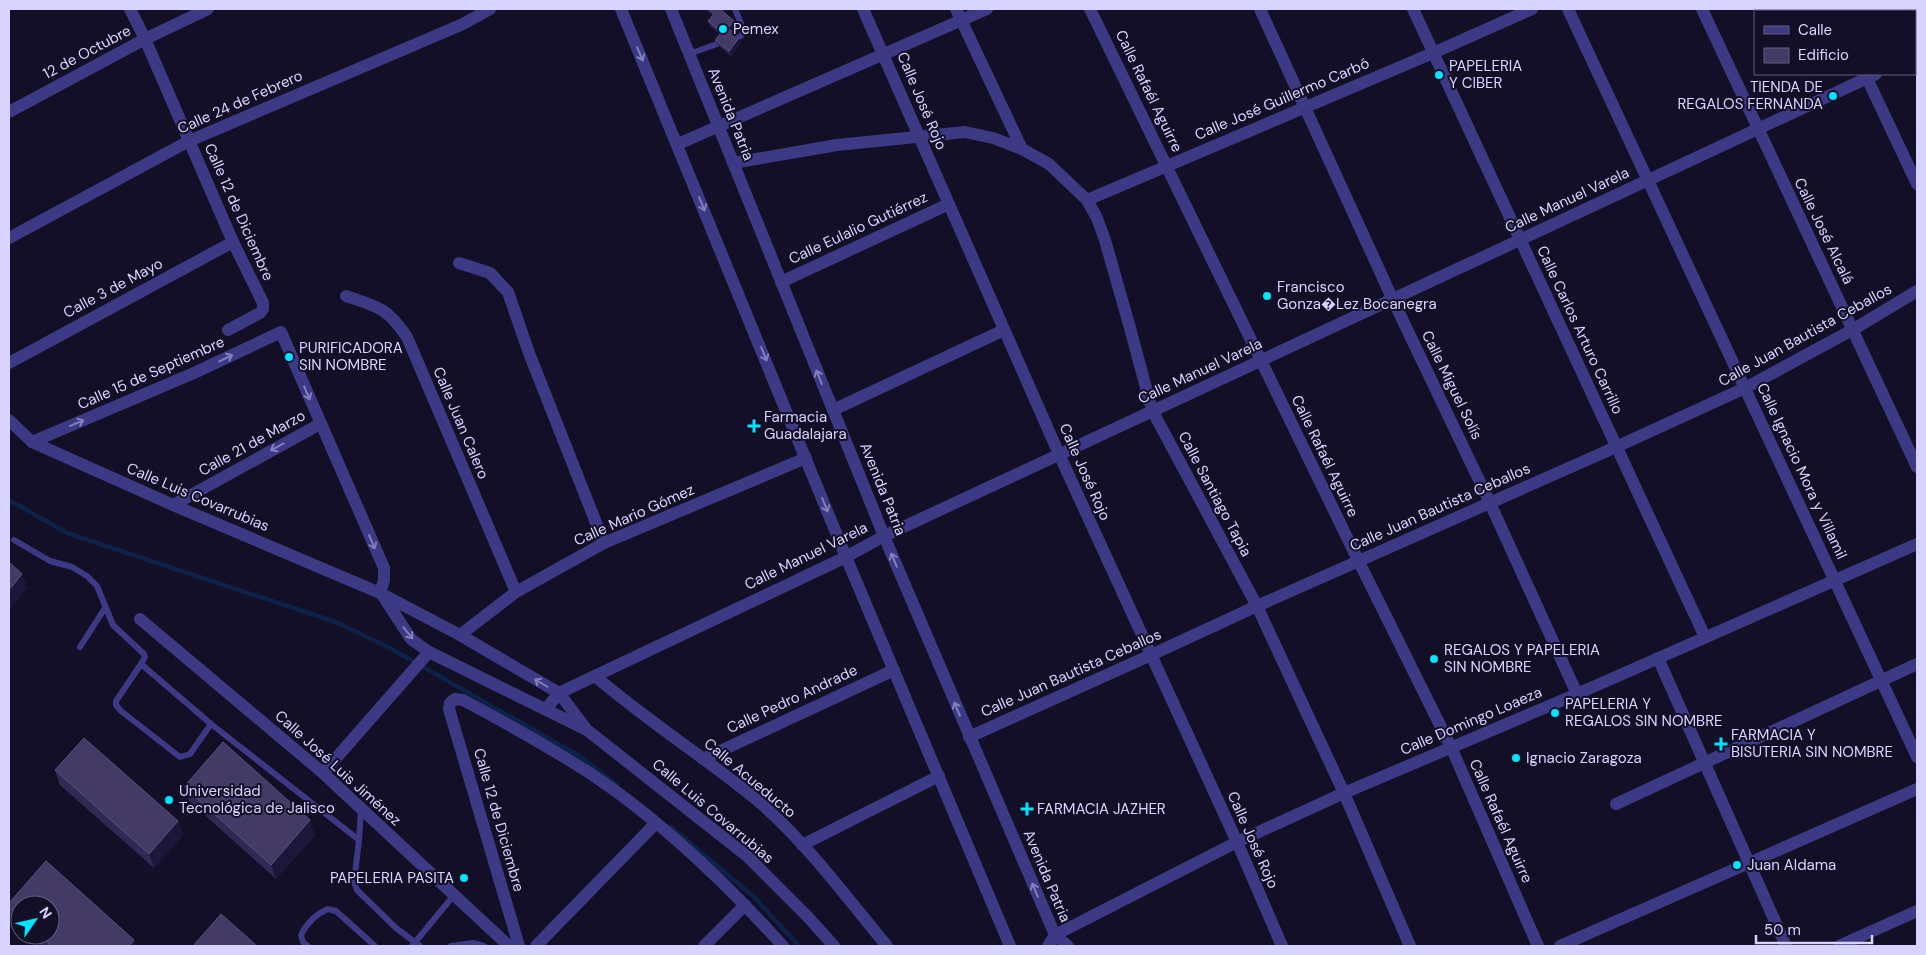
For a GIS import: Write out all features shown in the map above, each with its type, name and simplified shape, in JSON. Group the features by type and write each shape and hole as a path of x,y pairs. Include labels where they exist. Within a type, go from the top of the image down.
{"street":[{"name":"Calle 12 de Diciembre","path":"130,9 145,39 232,242 263,304 263,309 260,313 228,330"},
{"name":"12 de Octubre","path":"9,112 145,39 208,9"},
{"path":"463,24 466,9"},
{"name":"Calle 24 de Febrero","path":"9,238 189,141 463,24 490,9"},
{"path":"621,9 846,557 1010,946"},
{"name":"Avenida Patria","path":"671,9 884,536 1052,941 1068,946"},
{"name":"Calle José Rojo","path":"863,9 1059,454 1237,842 1282,946"},
{"path":"678,144 884,54 958,14 987,9"},
{"name":"Calle Rafaél Aguirre","path":"1090,9 1451,747 1538,946"},
{"name":"Calle Miguel Solís","path":"1260,9 1393,300 1490,503 1576,694"},
{"name":"Calle Carlos Arturo Carrillo","path":"1414,9 1705,637"},
{"name":"Calle José Guillermo Carbó","path":"1088,200 1434,53 1532,9"},
{"name":"Calle Ignacio Mora y Villamil","path":"1568,9 1917,757"},
{"name":"Calle José Alcalá","path":"1702,9 1854,329 1917,467"},
{"path":"958,14 1022,148"},
{"path":"1869,75 1917,184"},
{"name":"Calle Manuel Varela","path":"546,709 559,693 846,557 884,536 1152,410 1393,300 1869,75"},
{"path":"733,163 837,145 964,132 993,138 1022,148 1049,164 1088,200"},
{"name":"Calle Santiago Tapia","path":"1088,200 1105,240 1152,410 1257,606 1344,793 1410,946"},
{"name":"Calle Eulalio Gutiérrez","path":"781,282 949,204"},
{"name":"Calle 3 de Mayo","path":"9,363 232,242"},
{"path":"459,263 490,273 508,292 529,352 604,543"},
{"name":"Calle Juan Bautista Ceballos","path":"969,737 1745,388 1854,329 1917,291"},
{"name":"Calle Juan Calero","path":"346,296 380,307 396,320 407,337 516,592"},
{"path":"833,410 1004,330"},
{"name":"Calle 15 de Septiembre","path":"32,442 194,373 281,332 320,424"},
{"name":"Calle Luis Covarrubias","path":"9,420 32,442 173,505 380,593 460,635 559,693 587,730"},
{"path":"320,424 384,568 384,580 380,593"},
{"name":"Calle 21 de Marzo","path":"173,505 320,424"},
{"name":"Calle Mario Gómez","path":"460,635 516,592 604,543 806,458"},
{"name":"Calle Domingo Loaeza","path":"1052,941 1237,842 1344,793 1576,694 1917,544"},
{"name":"Calle Luis Covarrubias","path":"380,593 411,639 426,656 546,709 587,730 747,856 834,946"},
{"name":"Calle José Luis Jiménez","path":"140,619 324,773 509,946"},
{"path":"324,773 426,656"},
{"path":"1658,658 1786,946"},
{"path":"1616,804 1882,682 1917,664"},
{"name":"Calle Pedro Andrade","path":"703,758 894,670"},
{"name":"Calle Acueducto","path":"595,676 629,705 703,758 758,802 802,845 887,946"},
{"name":"Calle 12 de Diciembre","path":"519,946 449,709 450,703 455,699 463,700 508,724 591,774 656,823"},
{"path":"802,845 939,776"},
{"path":"1560,946 1917,789"},
{"path":"536,946 656,823 746,905 783,946"},
{"path":"704,946 746,905"},
{"path":"1839,946 1917,911"}],"lane":[{"path":"735,9 744,30 741,36 735,38"},
{"path":"689,54 717,44"},
{"path":"14,540 50,561 72,567 87,576 97,586 104,608 113,625 144,654 145,657 141,664 117,698 116,705 121,711 180,757 190,754 211,724"},
{"path":"80,647 104,608"},
{"path":"141,664 211,724 360,840"},
{"path":"361,808 360,840 354,882 357,890 396,928 415,945 454,895"},
{"path":"308,946 303,942 301,935 305,926 319,913 328,909 336,911 375,946"},
{"path":"451,946 473,943 484,946"}],"building":[{"name":"Pemex","path":"709,9 722,9 734,21 728,28 739,38 729,51 715,40 722,32 708,21 714,14"},
{"path":"9,562 22,574 9,590"},
{"path":"84,738 178,821 149,854 55,770"},
{"path":"223,742 310,820 271,865 184,787"},
{"path":"46,861 134,940 129,946 52,946 51,945 60,945 60,895 16,895"},
{"path":"221,914 257,946 193,946"}],"waterway":[{"path":"9,500 67,533 336,622 388,647 581,757 617,785"},
{"path":"671,827 754,897 799,946"}],"place":[{"name":"Pemex","path":"723,29"},
{"name":"PAPELERIA Y CIBER","path":"1439,75"},
{"name":"TIENDA DE REGALOS FERNANDA","path":"1833,96"},
{"name":"Francisco Gonza�Lez Bocanegra","path":"1267,296"},
{"name":"PURIFICADORA SIN NOMBRE","path":"289,357"},
{"name":"Farmacia Guadalajara","path":"754,426"},
{"name":"REGALOS Y PAPELERIA SIN NOMBRE","path":"1434,659"},
{"name":"PAPELERIA Y REGALOS SIN NOMBRE","path":"1555,713"},
{"name":"FARMACIA Y BISUTERIA SIN NOMBRE","path":"1721,744"},
{"name":"Ignacio Zaragoza","path":"1516,758"},
{"name":"Universidad Tecnológica de Jalisco","path":"169,800"},
{"name":"FARMACIA JAZHER","path":"1027,809"},
{"name":"Juan Aldama","path":"1737,865"},
{"name":"PAPELERIA PASITA","path":"464,878"}]}
